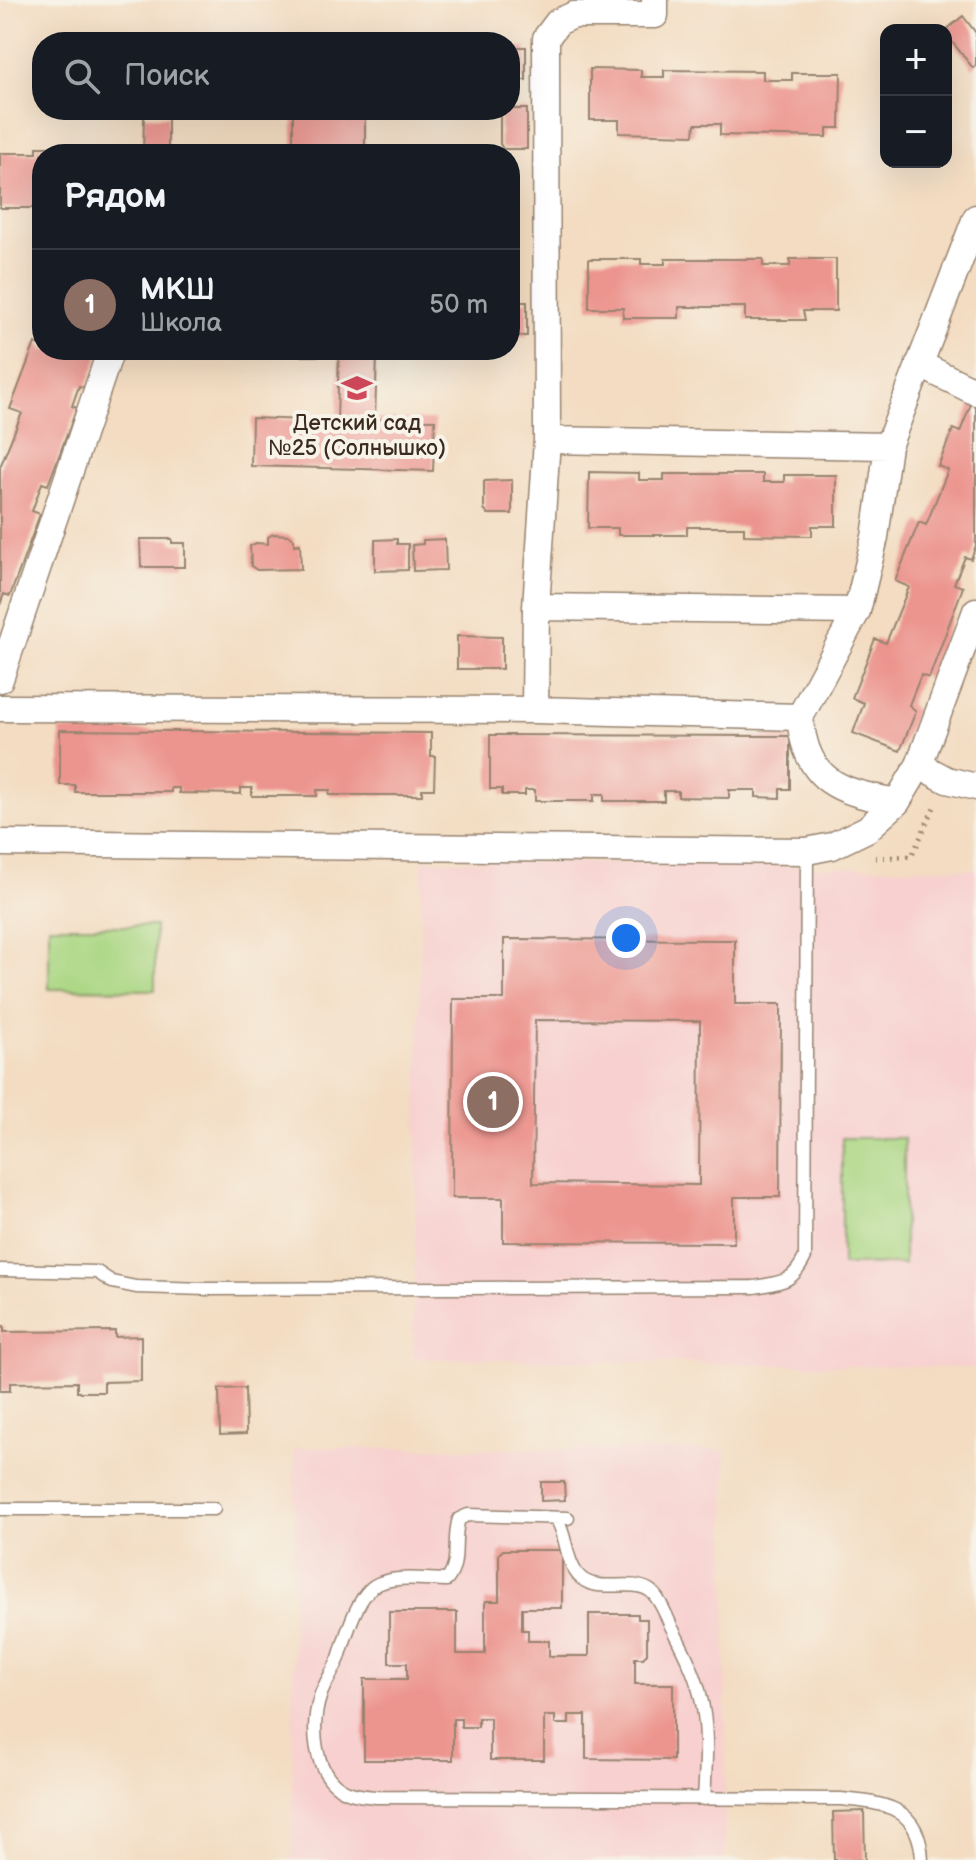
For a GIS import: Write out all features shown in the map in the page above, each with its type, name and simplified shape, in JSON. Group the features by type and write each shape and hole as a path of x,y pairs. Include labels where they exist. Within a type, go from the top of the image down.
{"street":[{"path":"535,710 536,607 547,440 546,38 558,22 574,15 655,15 655,0"},
{"path":"897,802 854,794 826,781 810,758 800,717 857,611 875,537 888,446 976,218"},
{"path":"0,679 107,360"},
{"path":"919,364 976,392"},
{"path":"547,440 888,446"},
{"path":"536,607 857,611"},
{"path":"0,843 807,851 832,846 867,829 897,802 919,765 976,611"},
{"path":"0,708 535,710 800,717"},
{"path":"919,765 947,780 976,787"}],"lane":[{"path":"0,1270 97,1272 112,1282 136,1287 207,1289 754,1287 788,1280 799,1270 805,1257 807,851"},
{"path":"0,1509 214,1509"},
{"path":"704,1799 707,1748 701,1696 690,1664 663,1609 651,1591 638,1586 593,1583 580,1577 571,1560 562,1518 468,1515 459,1519 452,1575 447,1580 390,1580 375,1585 366,1593 335,1668 320,1695 316,1719 316,1745 320,1760 329,1778 357,1795 704,1799 840,1799 878,1802 905,1814 919,1836 922,1860"}],"shaded area":[{"path":"422,860 976,869 976,1368 413,1358"},
{"path":"294,1448 726,1450 725,1860 292,1860"}],"green space":[{"path":"49,926 155,926 155,990 49,989"},
{"path":"842,1138 904,1138 904,1264 842,1265"}],"building":[{"path":"963,16 976,33 976,65 973,68 952,42 952,25"},
{"path":"520,47 526,47 526,80 520,80"},
{"path":"590,69 641,70 641,77 664,77 664,70 763,71 763,80 792,80 792,73 841,73 840,128 827,128 827,137 720,135 720,124 695,124 694,135 619,133 619,120 590,120"},
{"path":"520,109 527,109 527,149 520,149 520,144 500,144 500,120 520,120"},
{"path":"144,120 168,120 168,144 143,144"},
{"path":"293,120 365,120 365,144 293,144"},
{"path":"0,153 32,153 32,208 0,208"},
{"path":"589,259 641,259 641,264 665,264 665,259 763,259 763,266 790,266 790,259 836,259 836,311 803,311 805,320 745,320 745,307 679,307 679,318 623,318 623,308 589,308"},
{"path":"520,302 527,302 527,336 520,336"},
{"path":"32,351 32,360 97,360 86,388 79,386 72,406 77,408 48,485 42,483 32,511 40,514 10,596 4,594 0,605 0,467 22,413 10,409"},
{"name":"Детский сад №25 (Солнышко)","path":"339,360 377,360 375,419 435,420 433,471 251,466 252,418 337,421"},
{"path":"971,404 976,406 976,545 971,559 965,557 954,584 963,587 929,678 921,675 909,705 916,711 900,751 853,733 864,703 852,698 875,639 886,643 909,587 895,581 919,522 926,525 948,470 938,466 953,429 960,432"},
{"path":"589,472 639,473 639,480 664,480 664,474 763,474 763,482 784,482 784,475 836,475 836,526 812,526 812,536 744,535 744,527 687,527 687,535 618,535 618,528 588,528"},
{"path":"512,480 512,514 488,514 484,510 484,481"},
{"path":"273,534 288,535 294,539 294,545 300,544 301,569 257,570 251,566 250,546 268,544 268,537"},
{"path":"140,539 172,539 172,543 185,543 185,567 141,567"},
{"path":"397,539 397,544 408,544 408,570 375,571 375,540"},
{"path":"445,539 446,570 413,571 412,545 423,544 423,540"},
{"path":"457,636 502,637 502,669 457,669"},
{"path":"60,730 431,733 431,756 435,756 434,789 422,789 422,795 329,795 330,790 317,790 317,796 252,796 252,788 241,788 241,794 179,793 179,788 171,788 171,792 75,792 75,785 60,785"},
{"path":"490,735 790,736 790,789 780,789 780,798 756,797 756,790 729,790 729,798 678,797 678,791 664,791 664,801 604,801 604,794 594,794 594,801 535,801 535,790 525,790 525,795 502,795 502,789 490,789"},
{"path":"504,939 735,940 735,1004 781,1004 780,1197 734,1197 734,1243 503,1242 503,1198 452,1198 453,999 504,999","holes":["535,1020 700,1021 699,1185 533,1183"]},
{"path":"0,1326 4,1326 4,1332 115,1331 115,1337 141,1336 141,1381 104,1382 104,1392 77,1392 77,1382 10,1383 10,1391 0,1391"},
{"path":"245,1388 246,1434 220,1435 219,1389"},
{"path":"541,1482 564,1482 565,1500 541,1501"},
{"path":"503,1550 562,1550 562,1608 522,1608 522,1630 528,1630 528,1641 549,1641 549,1656 589,1656 589,1614 638,1614 638,1619 647,1619 647,1654 643,1658 635,1658 635,1684 673,1684 673,1760 586,1759 586,1715 569,1715 569,1724 555,1724 555,1716 544,1716 544,1760 490,1760 490,1718 478,1718 478,1727 461,1727 461,1719 453,1719 453,1760 364,1760 364,1679 407,1679 407,1663 389,1663 389,1612 457,1612 457,1654 485,1654 485,1604 486,1601 499,1601 499,1554"},
{"path":"864,1811 865,1860 834,1860 833,1812"}],"place":[{"name":"Детский сад №25 (Солнышко)","path":"357,388"},
{"name":"МКШ","path":"493,1102"}]}
